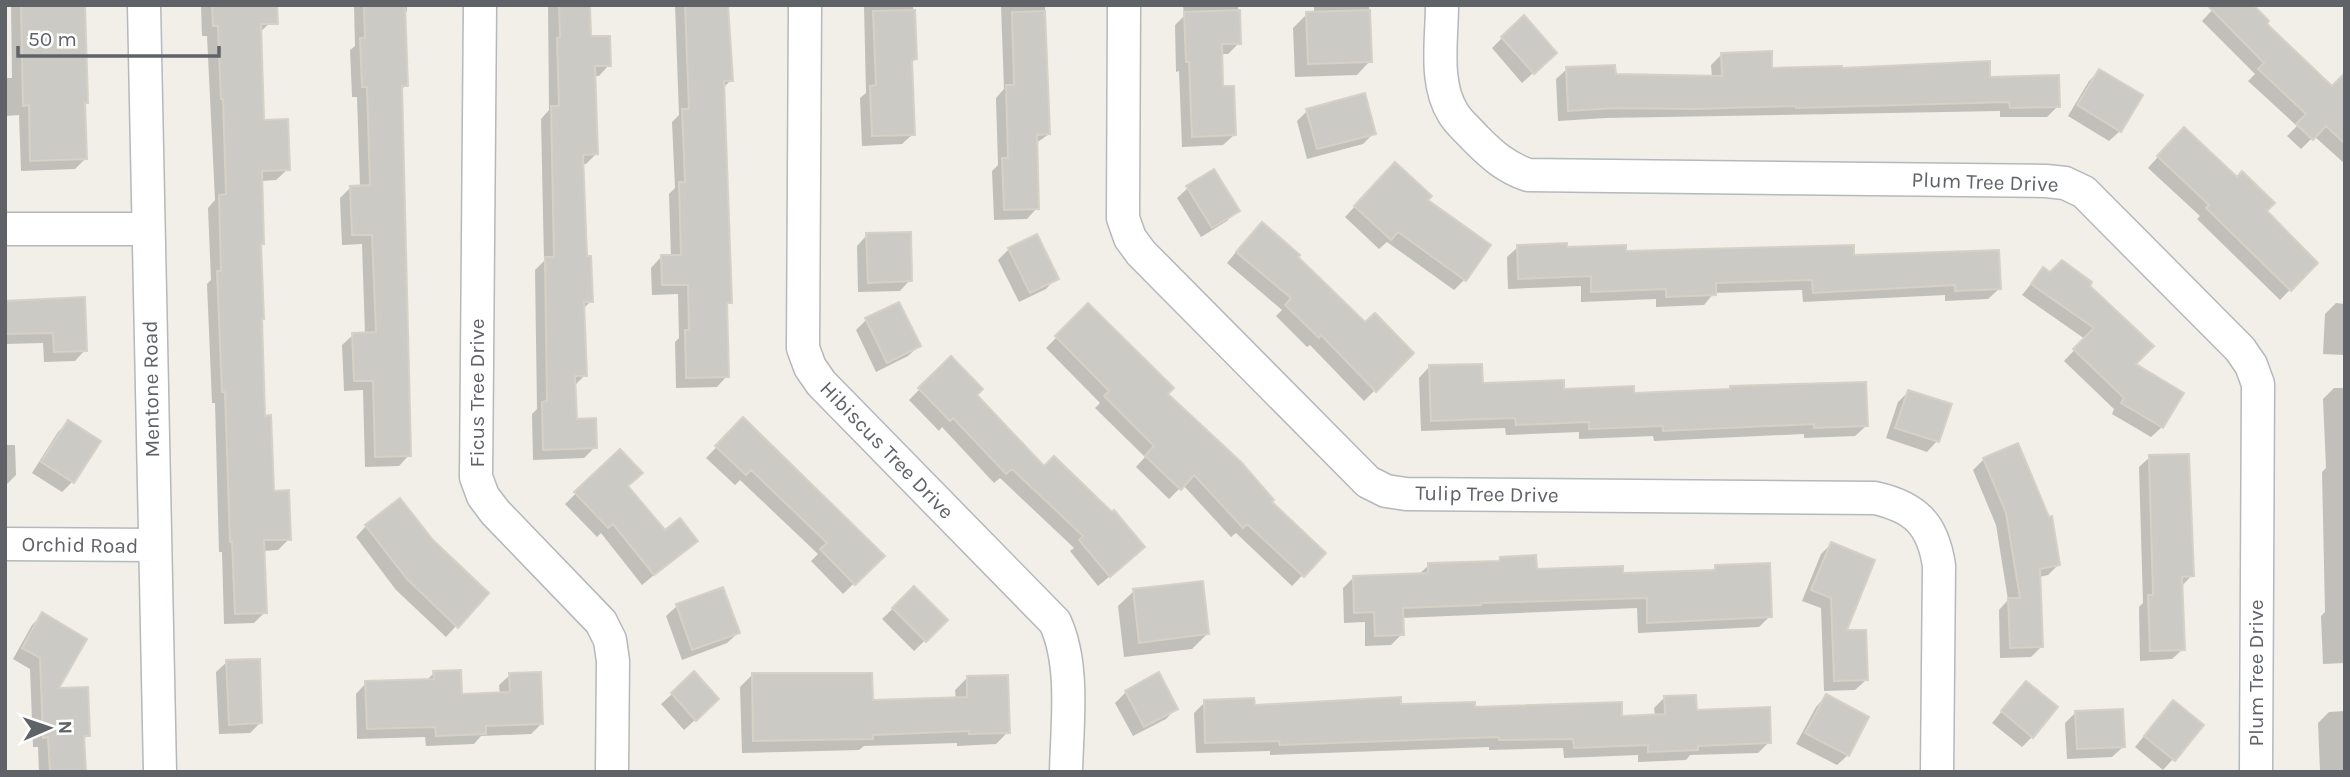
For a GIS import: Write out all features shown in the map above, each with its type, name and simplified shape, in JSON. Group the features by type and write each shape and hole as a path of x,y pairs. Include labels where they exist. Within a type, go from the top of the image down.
{"street":[{"name":"Mentone Road","path":"145,5 160,772"},
{"name":"Ficus Tree Drive","path":"480,5 477,477 483,496 495,512 601,622 610,640 613,661 612,772"},
{"name":"Hibiscus Tree Drive","path":"805,5 803,348 810,367 821,383 1055,622 1064,641 1067,661 1066,772"},
{"name":"Tulip Tree Drive","path":"1124,5 1123,218 1130,238 1141,253 1368,482 1386,491 1406,494 1875,498 1895,502 1913,512 1927,527 1938,556 1937,772"},
{"name":"Plum Tree Drive","path":"1442,5 1442,76 1445,96 1453,115 1493,156 1509,168 1528,175 2046,181 2065,183 2084,192 2240,349 2251,365 2258,384 2256,772"},
{"path":"5,229 148,229"},
{"name":"Orchid Road","path":"5,544 155,545"}],"building":[{"path":"21,5 85,5 87,159 30,161 29,105 23,106"},
{"path":"212,5 277,5 278,24 261,24 264,120 288,119 290,170 262,171 265,416 271,415 274,491 289,490 291,540 264,540 267,613 235,614 217,271 221,271 219,195 226,194 223,99 218,26 213,26"},
{"path":"364,5 405,5 408,86 402,86 411,456 375,457 373,381 354,381 352,333 376,332 372,235 352,235 350,186 370,185 367,87 362,87 360,38 365,38"},
{"path":"559,5 590,5 591,36 610,36 611,66 595,66 598,154 583,155 587,256 591,256 593,302 584,302 587,376 575,376 577,419 596,418 597,448 543,450 542,402 547,401 545,257 554,257 551,106 559,106"},
{"path":"685,5 728,5 733,81 724,81 732,303 727,303 729,377 686,378 688,285 662,285 661,255 681,255 679,182 685,182 682,109 689,109"},
{"path":"2207,5 2253,5 2269,21 2267,24 2332,86 2345,73 2345,144 2326,126 2313,140 2296,124 2306,114 2258,69 2264,63"},
{"path":"915,10 917,59 912,60 915,135 872,136 870,86 876,85 873,11"},
{"path":"1240,10 1241,44 1222,44 1223,86 1234,86 1236,135 1192,137 1184,12"},
{"path":"1370,10 1372,62 1308,64 1306,12"},
{"path":"1045,11 1050,134 1037,135 1039,209 1004,210 1002,158 1008,158 1006,85 1014,85 1012,12"},
{"path":"1524,15 1557,53 1534,74 1501,37"},
{"path":"1772,51 1772,68 1842,68 1990,61 1990,77 2059,75 2060,107 2010,108 2009,102 1568,111 1566,67 1615,65 1616,74 1722,76 1721,53"},
{"path":"2099,69 2143,95 2121,132 2077,105"},
{"path":"1365,93 1376,134 1317,149 1306,109"},
{"path":"2184,127 2237,177 2242,171 2275,203 2267,211 2318,263 2291,291 2206,208 2209,205 2157,156"},
{"path":"1395,162 1432,196 1428,200 1491,245 1466,281 1398,232 1391,240 1354,206"},
{"path":"1214,169 1240,211 1212,228 1186,186"},
{"path":"1262,222 1300,255 1298,257 1365,322 1375,313 1414,353 1376,392 1321,335 1319,338 1285,305 1291,298 1236,252"},
{"path":"911,232 912,281 868,283 866,233"},
{"path":"1037,234 1059,279 1030,293 1008,248"},
{"path":"1567,243 1567,247 1626,245 1626,251 1854,245 1854,255 1999,250 2001,289 1955,291 1955,285 1813,293 1812,280 1716,283 1716,295 1666,297 1666,289 1591,292 1591,276 1518,279 1517,245"},
{"path":"2062,260 2092,282 2090,286 2154,346 2136,364 2184,393 2163,428 2121,403 2124,398 2073,349 2094,328 2031,284 2043,267 2050,272"},
{"path":"85,297 87,351 54,352 53,333 5,334 5,301"},
{"path":"899,302 921,346 887,363 865,318"},
{"path":"1088,303 1174,388 1168,394 1241,462 1274,500 1272,502 1326,553 1304,577 1247,524 1243,528 1194,475 1181,490 1145,456 1154,446 1104,396 1109,391 1055,336"},
{"path":"951,356 983,389 977,395 1044,466 1054,456 1112,512 1114,510 1145,547 1110,577 1079,540 1083,536 1012,469 1006,474 953,418 950,421 918,388"},
{"path":"1482,364 1483,383 1564,380 1564,389 1634,386 1634,393 1730,389 1730,386 1866,382 1868,426 1814,428 1814,424 1663,431 1663,426 1589,429 1589,422 1516,425 1515,418 1431,421 1429,365"},
{"path":"1908,390 1952,404 1939,442 1895,428"},
{"path":"743,417 885,556 855,585 820,549 827,543 751,470 746,475 715,446"},
{"path":"68,420 101,441 74,483 41,462"},
{"path":"2018,443 2049,517 2052,516 2060,565 2040,569 2043,647 2010,648 2008,598 2020,598 2006,513 1983,458"},
{"path":"620,449 643,473 628,486 665,530 680,518 698,541 654,575 613,524 608,528 574,492"},
{"path":"2189,454 2194,576 2182,577 2185,650 2150,651 2148,595 2153,595 2149,455"},
{"path":"400,498 433,540 489,593 458,628 407,579 365,525"},
{"path":"1831,542 1875,560 1847,630 1866,630 1868,680 1834,681 1831,598 1811,590"},
{"path":"1536,555 1537,569 1623,566 1623,573 1715,570 1715,565 1770,563 1772,617 1647,623 1647,598 1481,603 1403,608 1404,635 1375,636 1374,612 1354,613 1353,576 1428,573 1428,563 1500,561 1500,557"},
{"path":"1203,581 1209,634 1139,643 1133,589"},
{"path":"914,586 948,620 926,642 892,608"},
{"path":"723,587 740,633 692,650 676,604"},
{"path":"42,612 87,639 59,688 88,687 90,736 84,736 86,772 50,772 48,737 43,738 40,658 22,648"},
{"path":"260,659 262,723 229,725 226,660"},
{"path":"461,670 462,694 510,692 509,673 541,672 543,724 486,726 486,734 436,736 435,727 367,729 365,681 434,679 433,671"},
{"path":"694,671 719,699 696,721 671,693"},
{"path":"1159,672 1178,709 1144,727 1125,691"},
{"path":"752,673 872,673 873,700 967,697 967,676 1008,675 1010,733 969,734 969,731 873,735 873,739 753,741"},
{"path":"2026,681 2058,707 2033,738 2001,711"},
{"path":"1826,694 1869,717 1849,756 1805,733"},
{"path":"1696,695 1697,710 1770,707 1771,743 1698,746 1698,750 1648,752 1648,745 1574,748 1573,739 1499,740 1499,737 1280,745 1279,741 1205,743 1204,700 1254,698 1255,705 1401,697 1401,704 1475,702 1475,707 1622,702 1622,716 1665,714 1664,696"},
{"path":"2173,700 2204,725 2175,761 2144,736"},
{"path":"2123,709 2125,747 2077,749 2075,711"}]}
